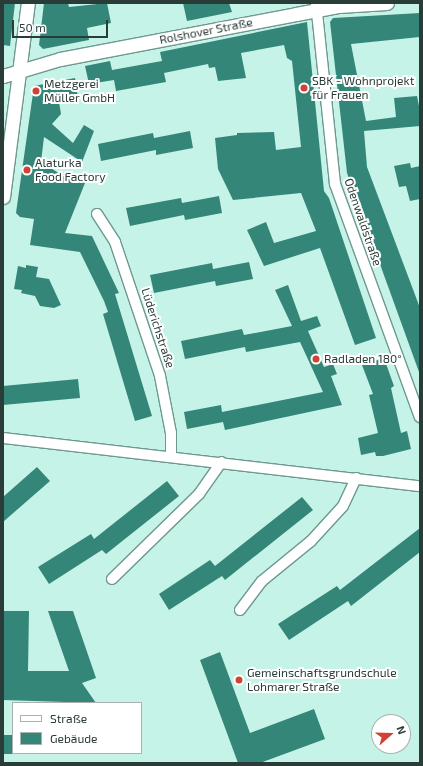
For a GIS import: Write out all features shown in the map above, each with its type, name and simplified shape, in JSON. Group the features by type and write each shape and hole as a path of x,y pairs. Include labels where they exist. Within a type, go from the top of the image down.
{"street":[{"path":"3,197 21,70 28,3"},
{"name":"Rolshover Straße","path":"3,76 60,59 316,6 387,3"},
{"name":"Odenwaldstraße","path":"316,6 335,184 420,417"},
{"path":"3,129 10,149"},
{"name":"Lüderichstraße","path":"96,214 115,242 160,376 171,433 171,457"},
{"path":"3,438 420,486"},
{"path":"112,579 199,494 221,462"},
{"path":"240,610 262,581 311,541 343,506 356,478"}],"building":[{"path":"3,3 15,3 10,46 3,45"},
{"path":"44,3 68,3 69,7 107,3 111,23 87,28 89,40 43,49 39,45"},
{"path":"183,3 229,3 232,12 187,21"},
{"path":"420,13 420,37 351,44 366,121 396,117 394,98 417,96 420,111 420,126 364,131 367,167 420,308 419,372 347,173 330,22 333,18"},
{"path":"307,22 324,191 329,198 376,338 355,345 320,248 264,266 247,230 266,222 274,243 316,231 301,193 233,200 218,169 215,138 237,135 237,133 274,132 276,150 301,147 292,61 287,58 284,45 241,53 246,78 218,81 215,67 209,68 208,64 164,73 166,82 116,91 114,80 89,84 85,66 110,61 112,70 162,61 160,52"},
{"path":"75,78 78,98 59,102 61,114 52,124 73,143 84,125 94,131 82,162 44,137 41,162 65,177 66,175 85,183 65,233 92,236 119,293 115,294 152,416 135,421 103,314 108,312 80,252 30,245 34,219 20,217 16,213 34,86"},
{"path":"190,131 193,148 156,155 156,150 101,161 98,144 153,133 154,138"},
{"path":"410,163 411,168 420,166 420,199 410,201 406,186 399,187 394,166"},
{"path":"219,196 222,213 185,220 184,215 130,226 126,208 181,198 182,203"},
{"path":"249,262 253,279 216,286 215,281 154,293 150,275 212,263 213,269"},
{"path":"26,265 38,267 36,277 49,279 61,305 54,308 40,306 35,296 21,293 22,290 14,289 18,266 26,268"},
{"path":"288,285 301,321 317,316 321,326 308,331 324,367 333,364 337,374 331,376 342,405 225,430 223,422 187,429 184,412 221,405 222,412 323,392 300,342 246,352 245,347 185,359 181,341 242,329 244,335 292,326 275,290"},
{"path":"384,358 394,386 391,388 401,433 407,431 411,449 383,456 376,456 375,452 361,455 358,438 378,433 369,395 373,394 362,365"},
{"path":"78,379 80,398 3,405 3,386"},
{"path":"37,467 50,481 3,522 3,497"},
{"path":"167,481 179,496 106,554 102,550 49,584 38,567 91,534 94,539"},
{"path":"302,497 313,510 225,580 222,576 169,610 159,594 210,560 215,566"},
{"path":"420,528 420,552 351,606 348,601 289,640 278,624 337,586 340,590"},
{"path":"3,611 29,611 28,671 69,671 48,611 73,611 96,678 82,683 95,702 3,700"},
{"path":"220,652 250,733 314,709 325,739 260,763 238,763 200,660"},
{"path":"3,735 12,735 12,754 3,754"}],"place":[{"name":"SBK - Wohnprojekt für Frauen","path":"304,88"},
{"name":"Metzgerei Müller GmbH","path":"36,91"},
{"name":"Alaturka Food Factory","path":"27,170"},
{"name":"Radladen 180°","path":"316,359"},
{"name":"Gemeinschaftsgrundschule Lohmarer Straße","path":"239,680"}]}
